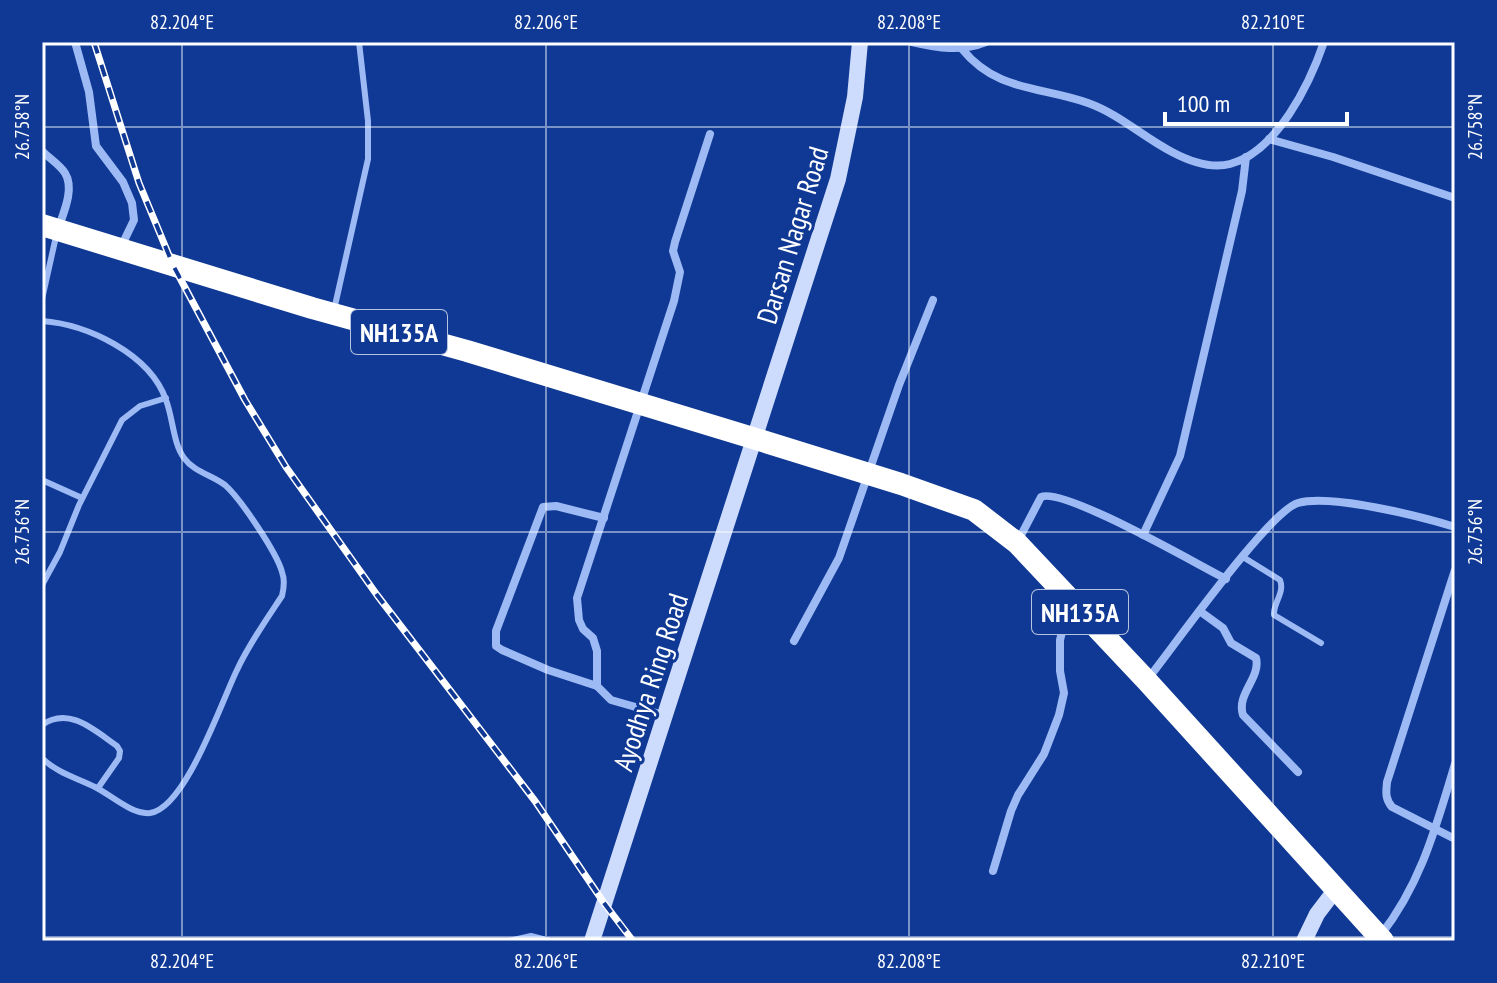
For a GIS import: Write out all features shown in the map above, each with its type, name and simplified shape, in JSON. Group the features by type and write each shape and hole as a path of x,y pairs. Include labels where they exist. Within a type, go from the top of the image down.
{"highway":[{"name":"NH135A","path":"50,227 642,404 867,473 974,510 1017,543 1381,939"}],"street":[{"path":"75,42 89,92 96,146 117,173 132,203 134,220 120,248"},
{"name":"Darsan Nagar Road","path":"756,439 838,179 855,97 860,42"},
{"path":"912,42 939,49 962,49 986,42"},
{"path":"962,49 973,62 994,77 1089,103 1111,113 1154,142 1195,162 1216,165 1231,164 1246,157 1269,139 1287,118 1306,86 1324,42"},
{"path":"597,686 597,651 593,638 579,620 577,598 679,282 680,272 673,251 710,134"},
{"path":"1269,139 1455,198"},
{"path":"42,151 65,173 68,180 67,200 50,227"},
{"path":"1143,535 1180,456 1242,191 1246,157"},
{"path":"794,641 839,558 867,473 933,300"},
{"name":"Ayodhya Ring Road","path":"592,941 756,439"},
{"path":"1017,543 1037,503 1046,494 1107,517 1226,579"},
{"path":"1147,681 1286,507 1313,501 1343,504 1455,527"},
{"path":"604,518 556,506 543,507 496,631 496,646 548,670 597,686 611,700 667,716"},
{"path":"1455,570 1387,782 1387,800 1392,807 1455,839"},
{"path":"993,871 1011,811 1044,754 1059,715 1064,693 1060,640 1074,606"},
{"path":"1201,612 1223,628 1231,643 1256,658 1258,667 1241,702 1243,715 1298,772"},
{"path":"1381,939 1408,896 1435,828 1455,764"},
{"path":"1304,941 1317,914 1336,889"}],"lane":[{"path":"333,314 368,159 368,121 359,42"},
{"path":"42,299 50,227"},
{"path":"42,321 73,326 132,356 158,383 166,398 182,455 196,469 226,486 238,498 281,568 284,588 237,669 200,756 188,777 159,810 144,813 57,770 42,758"},
{"path":"42,585 122,420 140,406 166,398"},
{"path":"42,480 82,498"},
{"path":"1243,557 1280,580 1281,591 1274,615 1321,643"},
{"path":"42,725 59,717 68,717 78,720 117,746 119,758 98,788"},
{"path":"509,941 531,936 550,941"}],"railway":[{"path":"94,42 139,183 173,265 245,400 286,467 377,595 535,801 633,941"}]}
